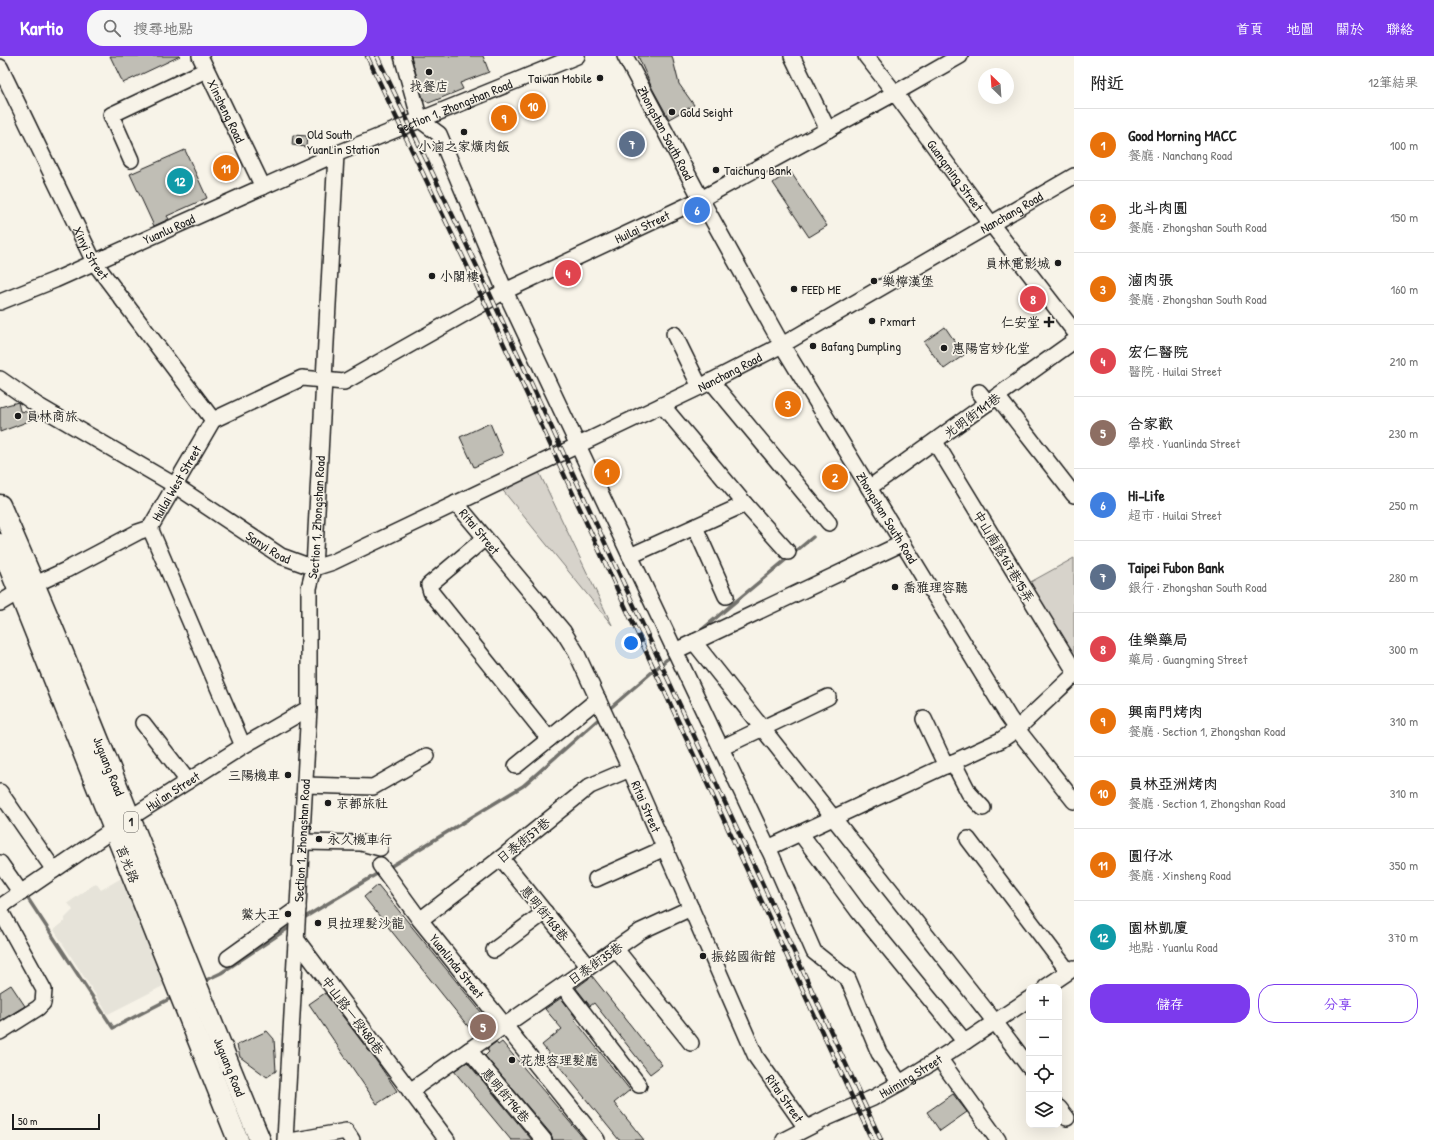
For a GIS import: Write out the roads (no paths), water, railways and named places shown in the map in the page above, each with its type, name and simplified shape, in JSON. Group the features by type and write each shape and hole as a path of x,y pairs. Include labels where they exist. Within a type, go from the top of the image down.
{"main road":[{"name":"1","path":"0,505 27,588"},
{"name":"莒光路","path":"0,544 27,588 122,823 238,1140"},
{"name":"Juguang Road","path":"122,823 211,1024 260,1140"}],"street":[{"name":"Xinsheng Road","path":"200,56 263,187"},
{"path":"402,56 420,120 439,134 505,291 768,848 814,952 848,979 879,1053 900,1083"},
{"name":"Section 1, Zhongshan Road","path":"286,1140 309,708 310,588 314,568 336,154 577,56"},
{"name":"Zhongshan South Road","path":"625,56 700,199 782,345 1017,729 1074,801"},
{"path":"792,56 828,130"},
{"name":"Guangming Street","path":"866,56 992,225 1074,331"},
{"name":"Huilai Street","path":"324,380 344,382 505,291 700,199 828,130 960,56"},
{"name":"Xinyi Street","path":"0,66 94,262 213,420"},
{"path":"131,160 111,115 206,70"},
{"name":"Yuanlu Road","path":"0,302 55,280 336,154"},
{"name":"Nanchang Road","path":"577,446 782,345 992,225 1074,176"},
{"path":"674,334 705,384 829,523"},
{"name":"光明街141巷","path":"869,488 934,442 988,397 1074,341"},
{"path":"213,420 302,378 324,380"},
{"name":"Sanyi Road","path":"0,379 37,405 176,486 281,556 314,568"},
{"path":"988,397 1074,494"},
{"path":"662,405 745,504 788,552"},
{"name":"Huilai West Street","path":"213,420 176,486 150,528 243,746"},
{"name":"中山南路167巷15弄","path":"934,442 1074,670"},
{"path":"314,568 333,562 577,446"},
{"name":"Ritai Street","path":"456,503 563,631 576,652 630,769 756,1057 806,1128"},
{"path":"630,556 745,504"},
{"path":"695,527 726,596"},
{"path":"0,603 138,532 150,528"},
{"path":"485,538 429,585 431,592 549,739"},
{"path":"675,651 903,543"},
{"path":"694,642 1026,1063"},
{"path":"768,848 1001,740 1017,729 1074,675"},
{"path":"721,748 828,697"},
{"path":"516,766 598,699"},
{"name":"Hui'an Street","path":"0,909 122,823 243,746 309,708"},
{"path":"924,720 968,793 983,808"},
{"path":"143,723 188,781"},
{"path":"305,785 373,788 427,756"},
{"name":"日泰街57巷","path":"420,920 501,858 590,786 630,769"},
{"path":"0,792 54,870"},
{"path":"801,834 858,911 965,1042"},
{"path":"968,839 1071,970 1050,984"},
{"path":"302,842 361,843 380,848"},
{"path":"596,879 665,848"},
{"name":"惠明街168巷","path":"501,858 589,967"},
{"path":"0,863 21,893"},
{"name":"Yuanlinda Street","path":"380,865 420,920 597,1140"},
{"path":"228,958 298,908"},
{"name":"日泰街35巷","path":"410,1091 641,931 691,908"},
{"path":"0,909 44,990 43,1003 38,1008 0,1032"},
{"path":"494,950 545,912"},
{"name":"中山路一段480巷","path":"296,940 447,1140"},
{"path":"615,948 691,1043"},
{"path":"562,986 639,1085"},
{"name":"Huiming Street","path":"784,1140 806,1128 873,1098 900,1083 965,1042 1026,1000"},
{"name":"惠明街196巷","path":"469,1050 544,1140"},
{"path":"939,1058 998,1140"},
{"path":"296,1140 346,1131 352,1140"}],"waterway":[{"path":"699,632 813,537"},
{"path":"608,710 673,654"},
{"path":"388,868 523,786 602,716"},
{"path":"302,919 380,872"},
{"path":"25,894 113,1028 173,997"},
{"path":"202,982 221,973 293,925"}],"railway":[{"path":"367,56 481,295 872,1140"},
{"path":"377,56 489,292 881,1140"}],"place":[{"name":"找餐店","path":"429,72"},
{"name":"Taiwan Mobile","path":"600,78"},
{"name":"員林亞洲烤肉","path":"533,106"},
{"name":"Gold Seight","path":"672,112"},
{"name":"興南門烤肉","path":"504,118"},
{"name":"小滷之家爌肉飯","path":"464,132"},
{"name":"Old South YuanLin Station","path":"299,141"},
{"name":"Taipei Fubon Bank","path":"632,144"},
{"name":"圓仔冰","path":"226,168"},
{"name":"Taichung Bank","path":"716,170"},
{"name":"園林凱廈","path":"180,181"},
{"name":"Hi-Life","path":"697,210"},
{"name":"員林電影城","path":"1058,263"},
{"name":"宏仁醫院","path":"568,273"},
{"name":"小閣樓","path":"432,276"},
{"name":"樂檸漢堡","path":"874,281"},
{"name":"FEED ME","path":"794,289"},
{"name":"佳樂藥局","path":"1033,299"},
{"name":"Pxmart","path":"872,321"},
{"name":"仁安堂","path":"1049,322"},
{"name":"Bafang Dumpling","path":"813,346"},
{"name":"惠陽宮妙化堂","path":"944,348"},
{"name":"滷肉張","path":"788,404"},
{"name":"員林商旅","path":"18,416"},
{"name":"Good Morning MACC","path":"607,472"},
{"name":"北斗肉圓","path":"835,477"},
{"name":"喬雅理容聽","path":"895,587"},
{"name":"三陽機車","path":"288,775"},
{"name":"京都旅社","path":"328,803"},
{"name":"永久機車行","path":"319,839"},
{"name":"鱉大王","path":"288,914"},
{"name":"貝拉理髮沙龍","path":"318,923"},
{"name":"振銘國術館","path":"703,956"},
{"name":"合家歡","path":"483,1027"},
{"name":"花想容理髮廳","path":"512,1060"}]}
